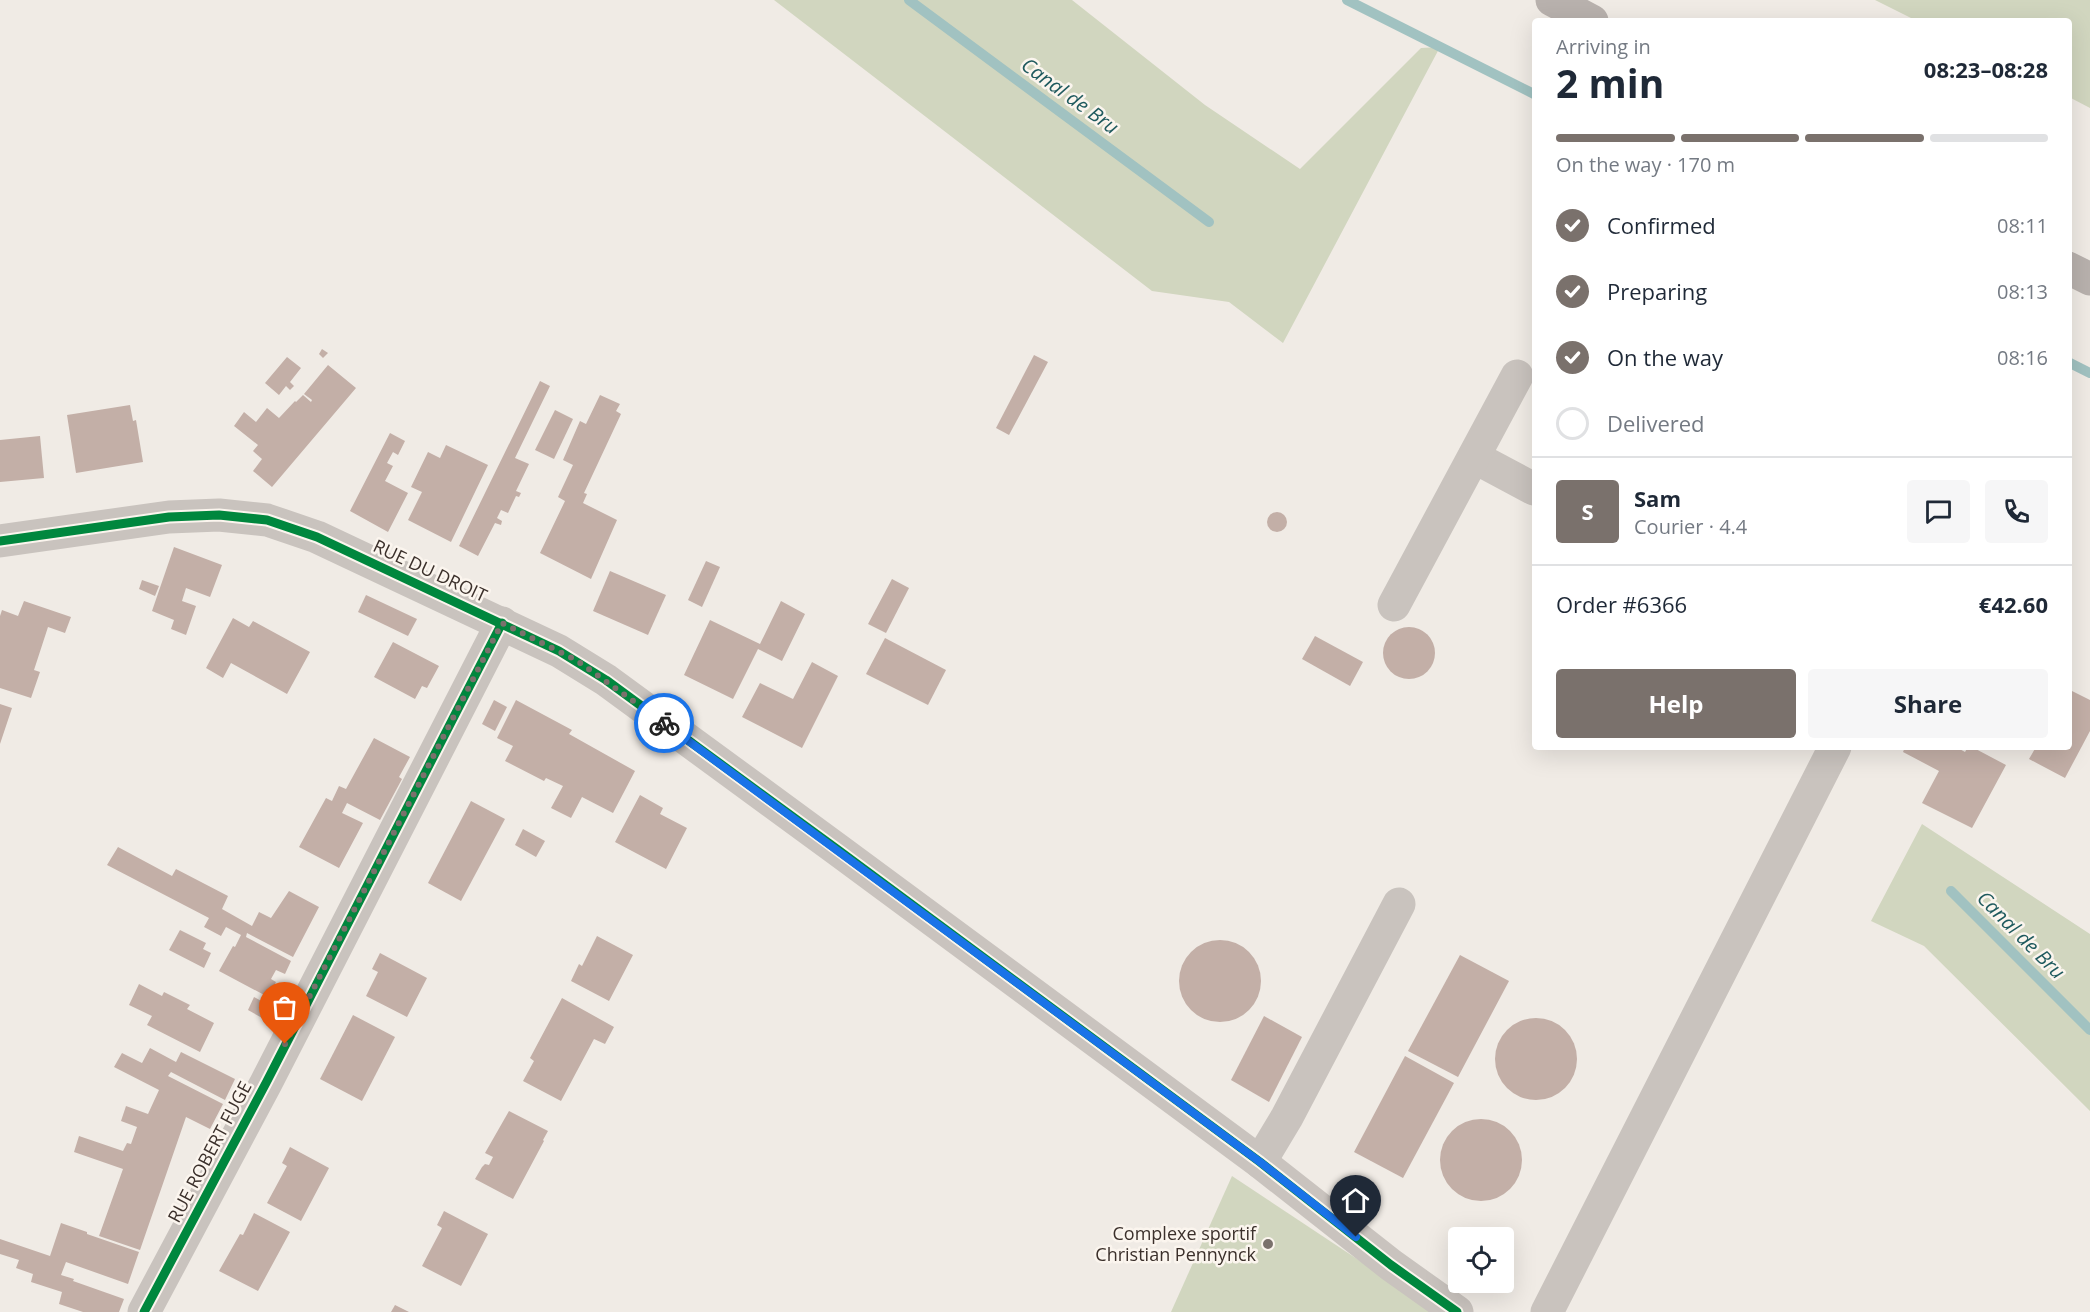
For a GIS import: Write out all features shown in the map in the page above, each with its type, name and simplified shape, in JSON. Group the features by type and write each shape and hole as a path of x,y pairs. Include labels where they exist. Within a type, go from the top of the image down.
{"main road":[{"path":"1552,0 1586,18"},
{"path":"2072,270 2090,279"}],"street":[{"path":"1394,605 1517,376"},
{"path":"1474,457 1532,488"},
{"name":"RUE DU DROIT","path":"0,541 184,516 219,515 267,520 316,537 559,651 606,680 1260,1162 1384,1260 1457,1312"},
{"name":"RUE ROBERT FUGE","path":"144,1312 266,1083 502,623"},
{"path":"1547,1312 1833,750"},
{"path":"1260,1162 1287,1117 1400,904"}],"green space":[{"path":"774,0 1072,0 1205,105 1300,169 1421,48 1440,47 1283,343 1229,302 1152,291"},
{"path":"1875,0 2090,0 2090,108 2072,99 2072,18 1911,18"},
{"path":"1922,824 2090,934 2090,1111 1924,946 1871,921"},
{"name":"Complexe sportif Christian Pennynck","path":"1232,1176 1437,1312 1171,1312"}],"building":[{"path":"322,349 328,353 323,358 319,354"},
{"path":"1034,355 1048,362 1009,435 996,428"},
{"path":"287,357 301,368 290,382 294,386 290,390 286,386 279,395 265,383"},
{"path":"328,365 356,388 272,487 253,471 262,459 253,451 258,445 234,426 244,412 256,422 267,408 279,418 303,395 311,402 312,400 304,394"},
{"path":"540,381 550,386 515,458 529,464 516,491 521,493 519,497 516,496 508,513 501,510 497,518 502,521 501,525 495,523 478,556 459,546"},
{"path":"600,395 620,404 616,411 621,414 584,493 587,494 583,503 617,520 591,579 540,553 565,501 558,497 573,465 563,460 580,421 586,424"},
{"path":"130,405 133,421 136,420 143,462 76,473 67,415"},
{"path":"555,410 573,419 554,459 535,450"},
{"path":"390,433 405,441 398,455 393,452 387,463 393,466 385,481 408,493 388,532 350,511"},
{"path":"40,436 44,478 0,482 0,440"},
{"path":"446,445 488,465 451,542 408,520 422,492 411,487 428,452 440,458"},
{"path":"1277,512 1284,515 1287,522 1284,529 1277,532 1270,529 1267,522 1270,515"},
{"path":"174,547 222,565 210,597 186,588 182,601 196,606 186,635 171,629 174,620 152,611"},
{"path":"706,561 720,567 702,607 688,600"},
{"path":"610,571 666,595 648,635 593,611"},
{"path":"892,579 909,588 886,633 868,624"},
{"path":"142,580 159,586 155,596 139,589"},
{"path":"366,595 417,619 408,636 358,612"},
{"path":"24,601 71,617 65,633 48,627 34,670 40,672 31,698 0,688 0,616 2,610 18,616"},
{"path":"781,601 805,614 782,661 758,649 733,699 684,675 710,620 760,644"},
{"path":"233,618 249,627 253,621 310,652 287,694 231,663 223,678 206,668"},
{"path":"1404,627 1414,627 1428,634 1435,653 1428,672 1414,679 1404,679 1394,675 1387,668 1383,658 1383,648 1387,638 1394,631"},
{"path":"1315,636 1363,662 1350,686 1302,659"},
{"path":"885,638 946,670 928,705 866,674"},
{"path":"393,642 439,666 427,688 422,686 415,699 374,677"},
{"path":"812,662 838,676 802,748 742,717 760,683 793,699"},
{"path":"2072,691 2090,700 2090,731 2065,778 2029,759 2034,750 2072,750"},
{"path":"494,700 507,707 495,731 482,724"},
{"path":"516,700 572,730 569,734 635,771 613,813 582,797 571,818 551,808 563,786 546,778 544,781 505,761 513,746 497,738"},
{"path":"0,704 12,708 0,744"},
{"path":"374,738 410,757 399,777 402,779 380,820 347,803 342,813 363,823 339,868 299,847 326,798 332,801 339,786 346,789"},
{"path":"1904,750 1961,750 1965,752 1978,750 2006,765 1972,828 1922,803 1939,771 1903,752"},
{"path":"640,795 663,808 660,814 687,828 666,869 615,842"},
{"path":"471,801 505,819 461,901 428,883"},
{"path":"523,829 545,841 536,857 515,845"},
{"path":"118,847 172,876 176,869 228,896 222,909 252,926 259,912 271,918 289,891 319,907 293,957 247,933 246,937 291,961 285,974 276,970 271,979 276,982 268,997 219,971 241,935 226,927 221,936 204,927 209,918 107,865"},
{"path":"180,930 206,943 203,949 211,953 204,968 169,950"},
{"path":"597,936 633,955 609,1001 571,981 579,964 582,966"},
{"path":"1220,940 1236,943 1249,952 1258,965 1261,981 1258,997 1249,1010 1236,1019 1220,1022 1204,1019 1191,1010 1182,997 1179,981 1182,965 1191,952 1204,943"},
{"path":"380,953 427,978 407,1017 366,996 378,972 372,969"},
{"path":"1460,955 1509,981 1458,1077 1408,1051"},
{"path":"139,984 162,996 164,992 190,1005 187,1009 214,1023 200,1052 147,1025 152,1016 129,1005"},
{"path":"254,997 278,1010 271,1023 248,1010"},
{"path":"562,998 614,1027 605,1044 594,1039 561,1101 523,1081 534,1061 530,1058"},
{"path":"353,1015 395,1037 362,1101 320,1079"},
{"path":"1264,1016 1302,1037 1269,1102 1231,1080"},
{"path":"1536,1018 1552,1021 1565,1030 1574,1043 1577,1059 1574,1075 1565,1088 1552,1097 1536,1100 1520,1097 1507,1088 1498,1075 1495,1059 1498,1043 1507,1030 1520,1021"},
{"path":"150,1048 176,1062 181,1052 235,1079 225,1100 171,1072 168,1076 223,1104 210,1129 186,1117 140,1250 99,1236 123,1169 74,1152 79,1136 123,1151 127,1143 131,1144 137,1127 121,1121 126,1106 148,1114 159,1090 114,1067 122,1053 142,1063"},
{"path":"1405,1056 1454,1083 1403,1178 1354,1152"},
{"path":"509,1111 548,1131 513,1199 475,1179 482,1167 485,1164 489,1165 493,1157 485,1153"},
{"path":"1481,1119 1497,1122 1510,1131 1519,1144 1522,1160 1519,1176 1510,1189 1497,1198 1481,1201 1465,1198 1452,1189 1443,1176 1440,1160 1443,1144 1452,1131 1465,1122"},
{"path":"290,1147 329,1168 301,1221 267,1203 287,1166 282,1163"},
{"path":"444,1211 488,1234 461,1286 422,1266 442,1228 437,1225"},
{"path":"254,1213 290,1232 258,1291 219,1271 240,1234 243,1235"},
{"path":"61,1223 139,1252 128,1284 66,1262 61,1275 124,1299 119,1312 83,1312 59,1304 62,1292 31,1282 33,1274 16,1268 19,1260 0,1254 0,1239 50,1256"},
{"path":"395,1305 409,1312 391,1312"}],"waterway":[{"name":"Canal de Bru","path":"909,0 1209,222"},
{"path":"1347,0 1532,93"},
{"path":"2072,364 2090,373"},
{"name":"Canal de Bru","path":"1951,891 2090,1030"}],"cycle path":[{"path":"0,541 169,517 219,515 267,520 317,537 559,651 606,680 838,850 1260,1162 1391,1265 1457,1312"},
{"path":"144,1312 266,1083 502,623"}],"way so far":[{"path":"285,1044 502,623 576,660 664,723"}],"place":[{"name":"Complexe sportif Christian Pennynck","path":"1268,1244"}],"route":[{"path":"664,723 1260,1162 1356,1237"}]}
